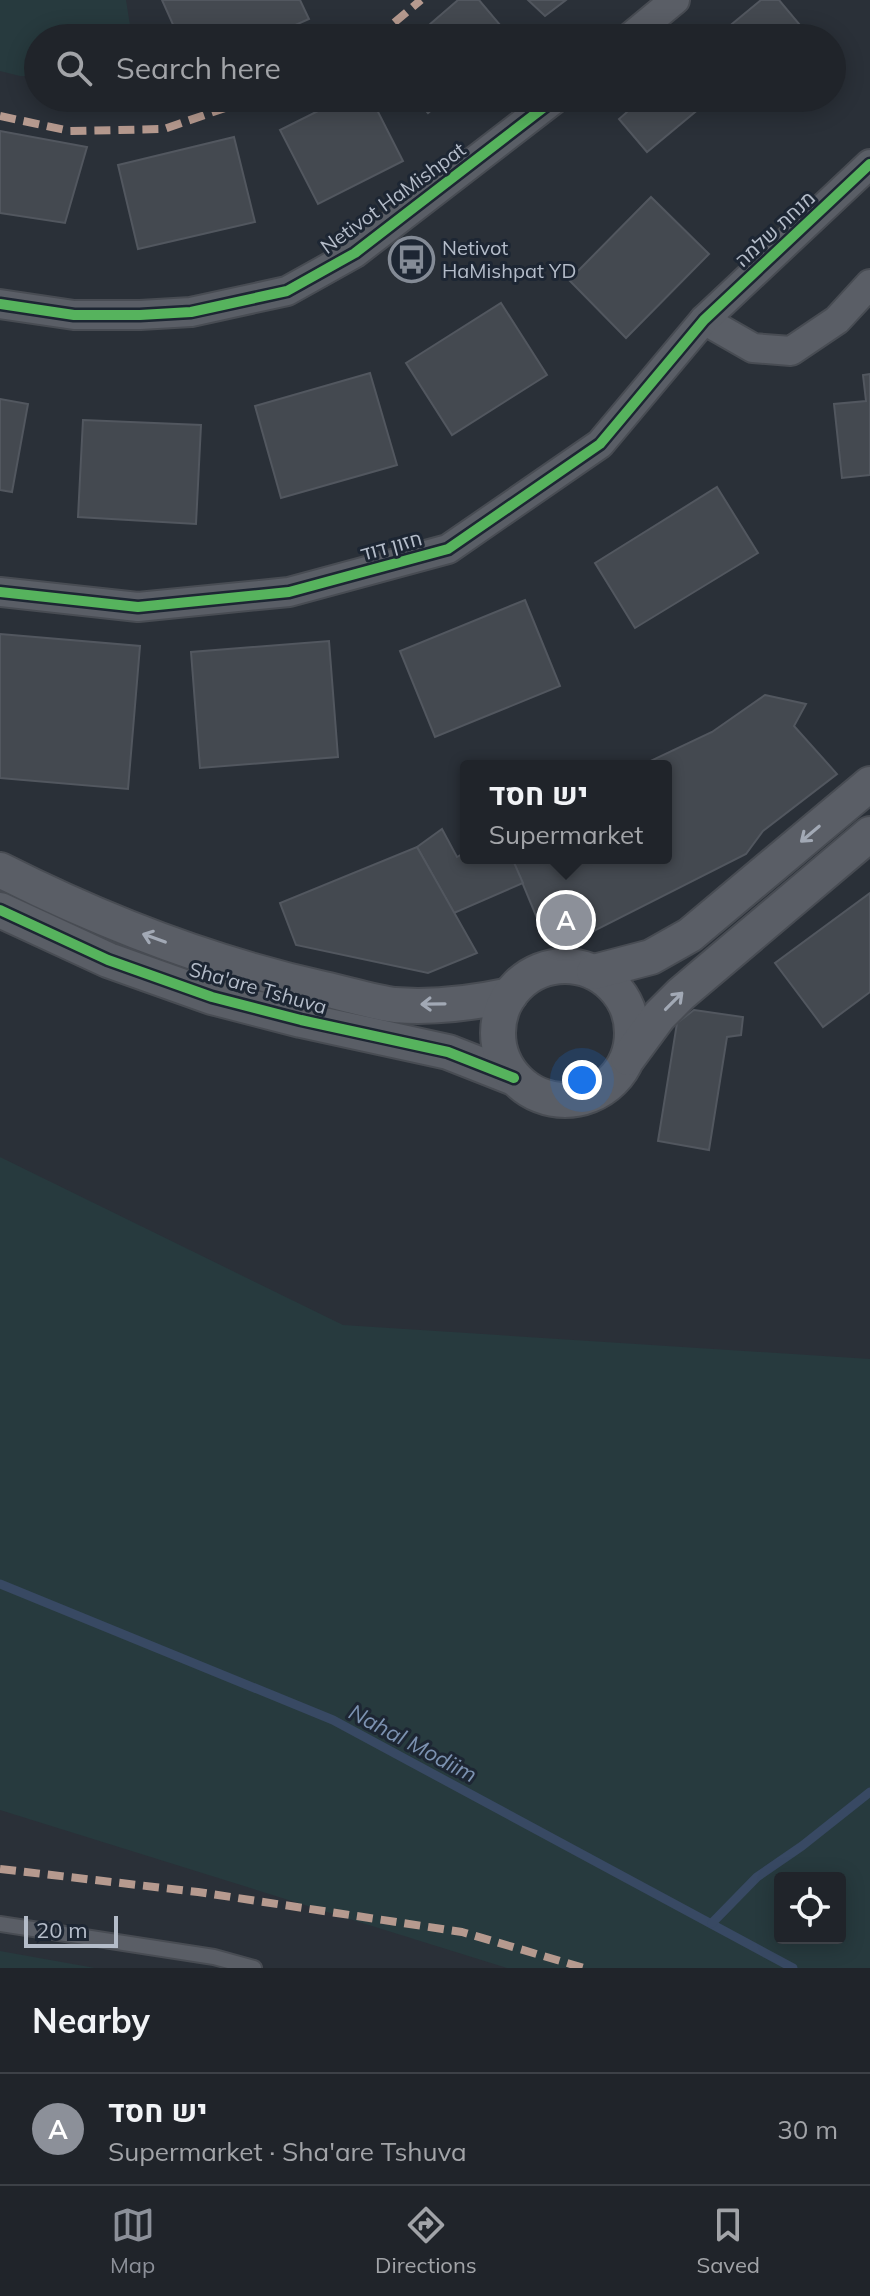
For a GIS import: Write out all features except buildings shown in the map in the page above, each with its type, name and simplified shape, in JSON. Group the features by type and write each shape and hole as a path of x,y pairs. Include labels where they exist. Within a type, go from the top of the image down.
{"street":[{"path":"646,24 675,0"},
{"name":"Netivot HaMishpat","path":"0,304 74,315 140,315 191,312 287,291 355,253 538,112"},
{"name":"מנחת שלמה","path":"704,320 870,164"},
{"path":"704,320 753,348 791,351 837,320 870,284"},
{"name":"חזון דוד","path":"0,592 138,607 289,592 448,549 600,444 704,320"},
{"path":"594,972 651,957 690,935 870,784"},
{"path":"626,1062 633,1037 629,1010 615,987 594,972 568,965 542,969 519,983 503,1004 497,1029 500,1056 514,1078 535,1094 561,1100 587,1097 610,1083 626,1062 659,1016 681,994 870,834"},
{"name":"Sha'are Tshuva","path":"0,870 122,926 223,963 309,986 395,1005 473,1003 510,995"},
{"name":"Sha'are Tshuva","path":"0,910 108,960 212,997 448,1052 514,1078"}],"lane":[{"path":"0,1924 214,1957 254,1968"}],"green space":[{"path":"0,0 126,0 130,24 24,24 24,76 0,71"},
{"path":"0,1157 343,1325 870,1359 870,1968 507,1968 0,1810"},
{"path":"0,1951 95,1968 0,1968"}],"waterway":[{"name":"Nahal Modiim","path":"0,1584 333,1720 793,1968"},
{"path":"712,1923 757,1877 870,1792"}],"marked path":[{"path":"393,24 421,0"},
{"path":"0,116 70,131 164,129 213,112"},
{"path":"0,1869 198,1892 462,1932 584,1968"}],"cycle path":[{"path":"0,304 74,315 140,315 191,312 287,291 355,253 538,112"},
{"path":"0,592 138,607 289,592 448,549 600,444 704,320 870,164"},
{"path":"0,910 108,960 212,997 448,1052 514,1078"}],"place":[{"name":"Netivot HaMishpat YD","path":"411,260"},
{"name":"יש חסד","path":"566,920"}]}
